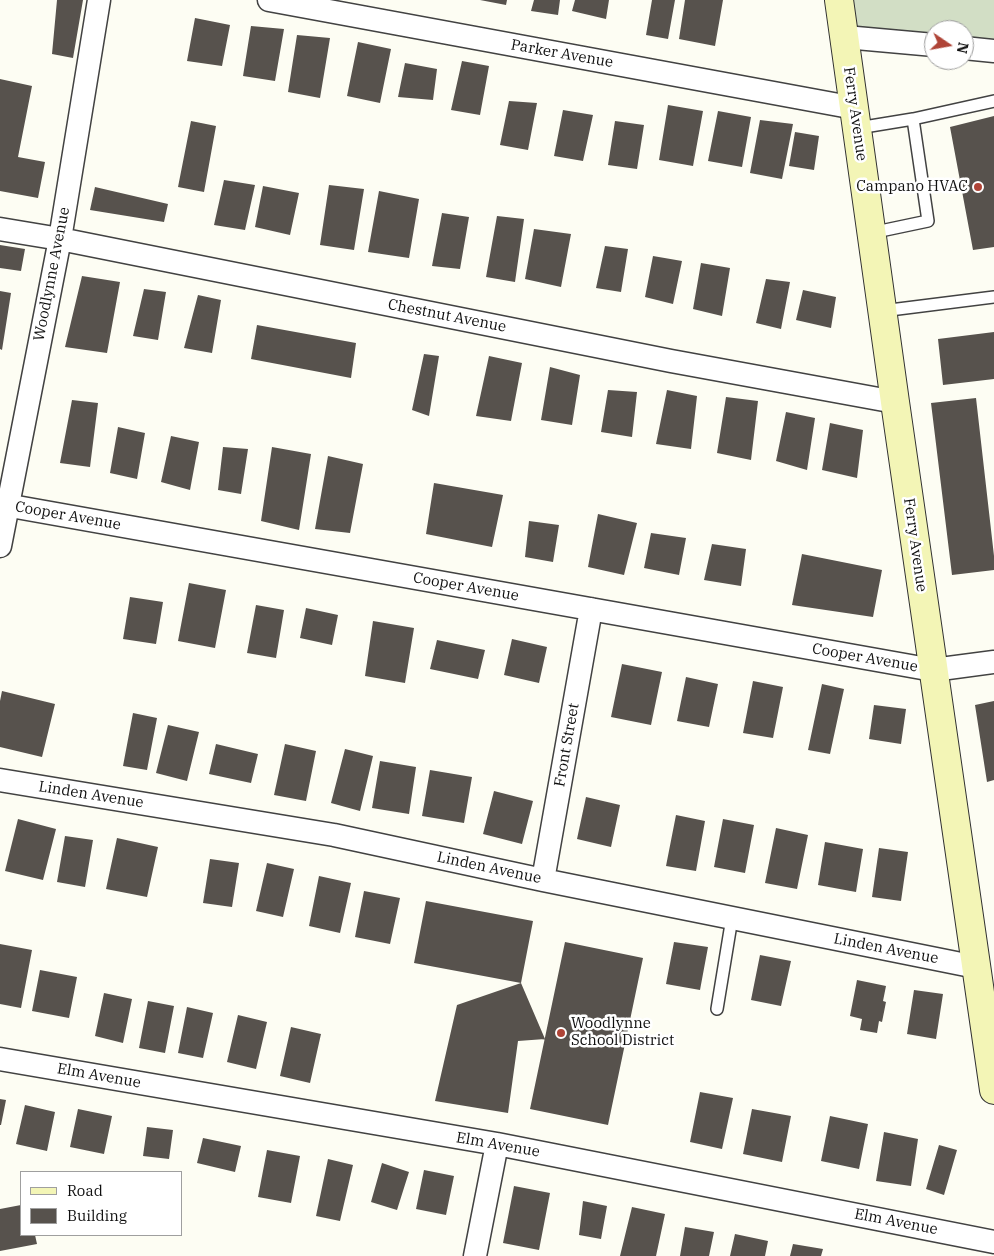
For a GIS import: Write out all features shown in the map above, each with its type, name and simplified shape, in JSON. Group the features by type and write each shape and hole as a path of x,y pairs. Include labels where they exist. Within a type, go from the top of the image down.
{"main road":[{"name":"Ferry Avenue","path":"839,0 894,402 994,1090"}],"street":[{"name":"Woodlynne Avenue","path":"0,546 3,505 60,239 98,0"},
{"name":"Parker Avenue","path":"269,0 856,118"},
{"path":"845,36 924,44"},
{"path":"974,49 994,50"},
{"name":"Chestnut Avenue","path":"0,229 60,239 671,361 894,402"},
{"name":"Cooper Avenue","path":"3,505 933,670 994,662"},
{"name":"Front Street","path":"543,880 591,609"},
{"name":"Linden Avenue","path":"0,780 334,835 543,880 976,967"},
{"name":"Elm Avenue","path":"0,1059 497,1144 994,1242"},
{"path":"475,1256 497,1144"}],"lane":[{"path":"856,118 913,118 994,101"},
{"path":"872,232 928,221 913,118"},
{"path":"882,311 994,297"},
{"path":"717,1010 732,918"}],"green space":[{"path":"839,0 994,0 994,51 974,49 974,20 924,20 924,44 845,37"}],"building":[{"path":"57,0 83,0 73,58 52,54"},
{"path":"480,0 507,0 506,5"},
{"path":"534,0 560,0 558,15 531,11"},
{"path":"575,0 609,0 606,19 572,11"},
{"path":"652,0 675,0 668,39 646,35"},
{"path":"685,0 723,0 715,46 679,39"},
{"path":"195,18 230,25 222,66 187,61"},
{"path":"251,26 284,29 275,81 243,76"},
{"path":"297,35 330,38 320,98 288,92"},
{"path":"358,42 391,49 380,103 347,96"},
{"path":"462,61 489,66 480,115 451,110"},
{"path":"405,63 437,69 433,100 398,97"},
{"path":"0,79 32,86 18,157 45,162 38,198 0,191"},
{"path":"509,101 537,103 528,150 500,145"},
{"path":"668,105 703,111 693,166 659,160"},
{"path":"563,110 593,115 583,161 554,156"},
{"path":"718,111 751,117 742,167 708,161"},
{"name":"Campano HVAC","path":"994,116 994,247 973,250 950,127"},
{"path":"760,120 793,124 782,179 750,173"},
{"path":"191,121 216,126 204,192 178,187"},
{"path":"615,121 644,125 637,169 608,165"},
{"path":"795,132 819,136 814,170 789,166"},
{"path":"224,180 255,185 245,230 214,225"},
{"path":"329,185 364,189 354,250 320,245"},
{"path":"263,186 299,193 290,235 255,227"},
{"path":"95,187 168,204 164,222 90,210"},
{"path":"379,191 419,199 409,258 368,252"},
{"path":"442,213 469,217 460,269 432,266"},
{"path":"497,216 524,219 515,282 486,277"},
{"path":"534,229 571,234 561,287 525,279"},
{"path":"0,245 25,249 21,271 0,268"},
{"path":"605,246 628,249 621,292 596,288"},
{"path":"653,256 682,261 673,304 645,297"},
{"path":"701,263 730,268 722,316 693,309"},
{"path":"82,276 120,282 107,353 65,347"},
{"path":"766,279 790,282 781,329 756,323"},
{"path":"144,289 166,292 158,340 133,336"},
{"path":"803,290 836,297 831,328 796,320"},
{"path":"0,291 11,293 2,350 0,349"},
{"path":"198,295 221,300 212,353 184,348"},
{"path":"257,325 356,343 351,378 251,359"},
{"path":"994,332 994,379 943,385 938,339"},
{"path":"424,354 439,356 429,416 412,410"},
{"path":"489,356 522,363 511,421 476,416"},
{"path":"550,367 580,375 572,425 541,420"},
{"path":"608,390 637,392 632,437 601,432"},
{"path":"667,390 697,396 691,449 656,444"},
{"path":"726,397 758,401 751,460 717,453"},
{"path":"976,398 994,570 952,575 931,403"},
{"path":"72,400 98,403 90,467 60,463"},
{"path":"786,412 815,418 807,470 776,461"},
{"path":"830,423 863,430 857,478 822,470"},
{"path":"118,427 145,433 137,479 110,473"},
{"path":"171,436 199,442 190,490 161,482"},
{"path":"223,447 248,449 241,494 218,490"},
{"path":"272,447 311,454 299,530 261,521"},
{"path":"328,456 363,464 350,533 315,529"},
{"path":"434,483 503,495 492,547 426,534"},
{"path":"598,514 637,523 624,575 588,567"},
{"path":"529,521 559,525 553,562 525,557"},
{"path":"651,533 686,538 679,575 644,568"},
{"path":"712,544 746,549 741,586 704,580"},
{"path":"802,554 882,570 873,617 792,605"},
{"path":"189,583 226,590 215,648 178,641"},
{"path":"130,597 163,602 156,644 123,639"},
{"path":"256,605 284,610 276,658 247,653"},
{"path":"306,608 338,615 332,645 300,638"},
{"path":"373,621 414,628 405,683 365,676"},
{"path":"512,639 547,647 539,683 504,675"},
{"path":"437,640 485,650 478,679 430,669"},
{"path":"622,664 662,672 651,725 611,717"},
{"path":"686,677 718,684 709,727 677,721"},
{"path":"753,681 783,687 773,738 743,733"},
{"path":"822,684 844,689 830,754 808,750"},
{"path":"2,691 55,704 42,757 0,747 0,701"},
{"path":"994,701 994,780 987,782 975,705"},
{"path":"874,705 906,709 901,744 869,739"},
{"path":"133,713 157,718 147,770 123,766"},
{"path":"168,725 199,732 187,781 156,773"},
{"path":"216,744 258,754 251,783 209,774"},
{"path":"285,744 316,751 306,801 274,795"},
{"path":"345,749 373,756 360,811 331,803"},
{"path":"380,761 416,767 409,814 372,808"},
{"path":"430,770 472,777 464,823 422,816"},
{"path":"494,791 533,801 522,844 483,834"},
{"path":"586,797 620,805 611,847 577,839"},
{"path":"676,815 705,821 696,871 666,866"},
{"path":"18,819 56,829 43,880 5,871"},
{"path":"723,819 754,825 745,873 714,867"},
{"path":"776,828 808,835 797,889 765,883"},
{"path":"65,836 93,840 85,887 57,882"},
{"path":"117,838 158,847 147,897 106,889"},
{"path":"825,842 863,849 856,892 818,885"},
{"path":"879,848 908,852 901,901 872,897"},
{"path":"210,859 239,863 232,907 203,903"},
{"path":"267,863 294,869 283,917 256,911"},
{"path":"319,876 351,883 340,933 309,926"},
{"path":"364,891 400,898 390,944 355,937"},
{"path":"426,901 533,921 521,983 414,963"},
{"path":"565,942 643,958 608,1125 530,1109"},
{"path":"674,942 708,947 700,990 666,984"},
{"path":"0,944 32,950 21,1008 0,1004"},
{"path":"760,955 791,961 781,1006 751,1000"},
{"path":"40,970 77,977 69,1018 32,1011"},
{"path":"857,980 886,986 883,1001 886,1002 882,1022 879,1021 877,1033 860,1030 862,1019 850,1016"},
{"path":"521,983 545,1039 518,1041 508,1113 435,1101 457,1005"},
{"path":"914,990 943,994 936,1039 907,1034"},
{"path":"104,993 132,999 123,1043 95,1036"},
{"path":"148,1001 174,1006 165,1053 139,1048"},
{"path":"187,1007 213,1013 203,1058 178,1053"},
{"path":"238,1015 267,1022 256,1069 227,1062"},
{"path":"291,1027 321,1034 310,1083 280,1076"},
{"path":"700,1092 733,1098 722,1149 690,1142"},
{"path":"0,1099 6,1100 1,1125 0,1125"},
{"path":"25,1105 55,1112 47,1151 16,1144"},
{"path":"78,1109 112,1116 104,1154 70,1147"},
{"path":"752,1109 791,1116 782,1162 743,1154"},
{"path":"830,1116 868,1124 859,1169 821,1161"},
{"path":"147,1127 173,1130 169,1159 143,1156"},
{"path":"884,1132 918,1139 911,1186 876,1181"},
{"path":"203,1138 241,1146 235,1172 197,1163"},
{"path":"939,1145 957,1150 944,1195 926,1189"},
{"path":"267,1150 300,1156 291,1203 258,1197"},
{"path":"328,1159 353,1165 340,1221 316,1216"},
{"path":"382,1163 409,1172 397,1210 371,1202"},
{"path":"424,1170 454,1176 446,1215 416,1209"},
{"path":"514,1186 550,1193 539,1250 503,1243"},
{"path":"583,1201 607,1206 601,1239 579,1235"},
{"path":"20,1205 20,1236 35,1236 37,1244 0,1251 0,1209"},
{"path":"632,1207 665,1214 656,1256 620,1256"},
{"path":"685,1227 714,1232 709,1256 680,1256"},
{"path":"735,1234 768,1241 765,1256 730,1256"},
{"path":"793,1244 823,1249 821,1256 790,1256"}],"place":[{"name":"Campano HVAC","path":"978,187"},
{"name":"Woodlynne School District","path":"561,1033"}]}
